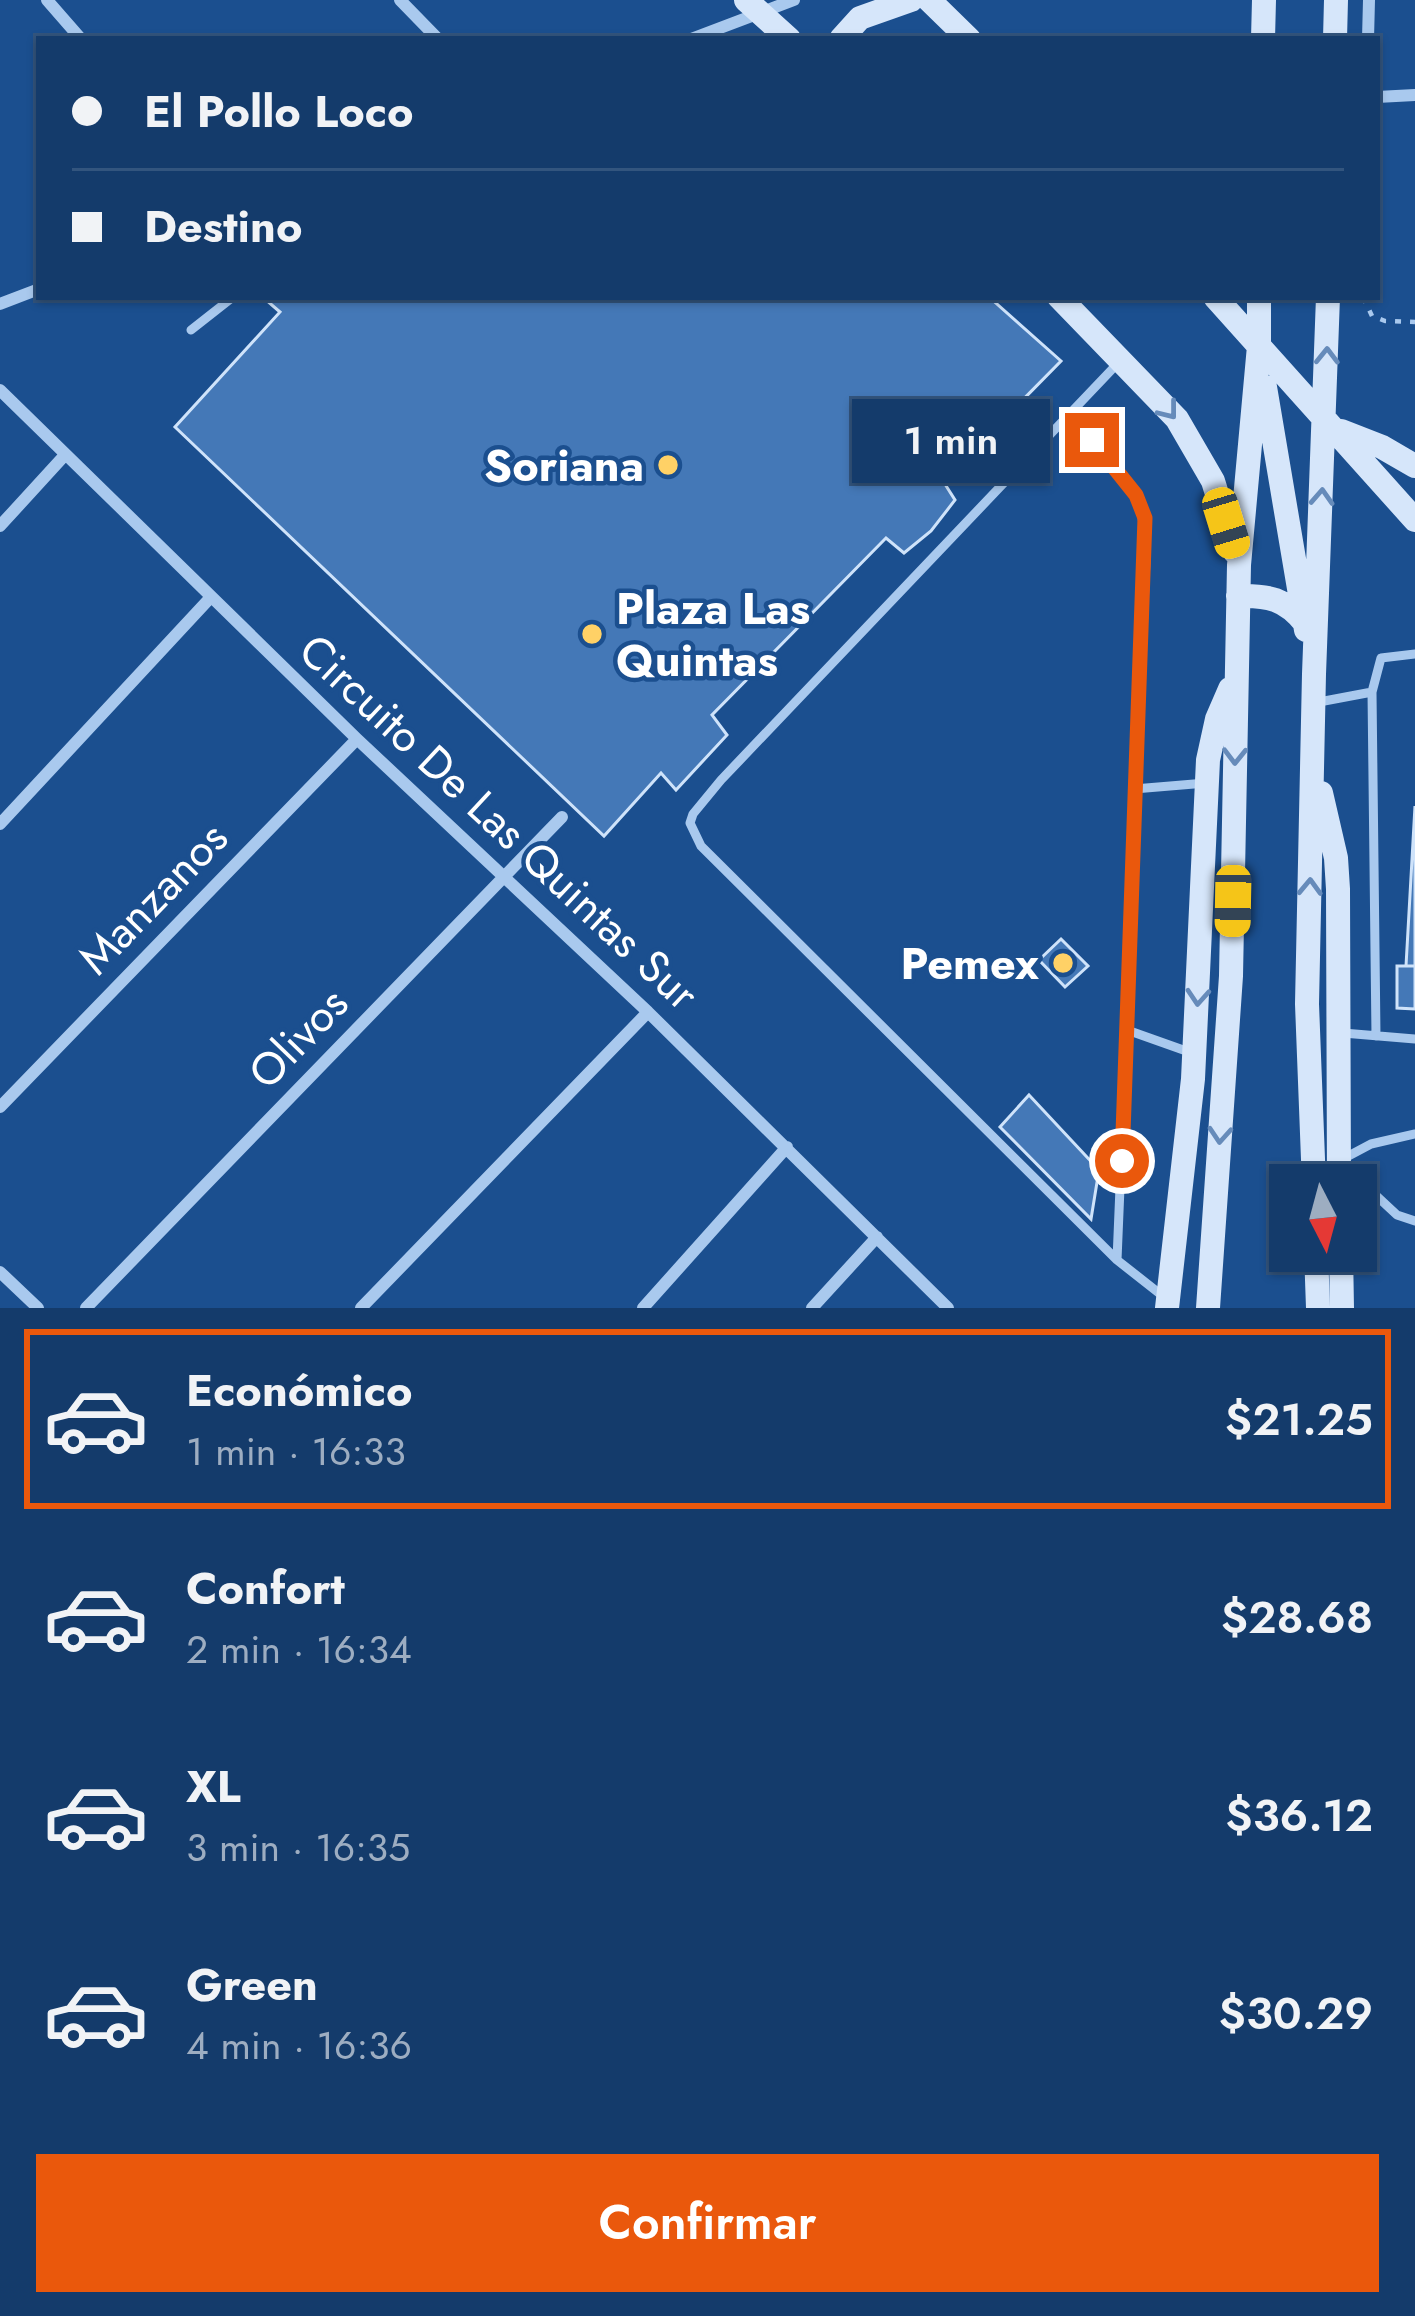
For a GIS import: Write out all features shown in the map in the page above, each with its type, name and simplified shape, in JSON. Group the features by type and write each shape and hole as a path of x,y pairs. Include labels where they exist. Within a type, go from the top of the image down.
{"main road":[{"path":"845,36 860,18 911,0"},
{"path":"929,0 966,36"},
{"path":"1263,36 1264,0"},
{"path":"1335,36 1336,0"},
{"path":"760,5 786,36"},
{"path":"1062,300 1177,419 1213,481 1239,565"},
{"path":"1218,300 1415,520"},
{"path":"1208,1308 1231,976 1239,565 1259,300"},
{"path":"1313,1164 1307,1004 1314,674 1332,423 1328,300"},
{"path":"1259,346 1314,674"},
{"path":"1332,423 1415,466"},
{"path":"1238,596 1274,598 1305,623"},
{"path":"1167,1304 1195,1054 1206,783 1217,719 1236,676"},
{"path":"1313,766 1336,858 1339,1164"},
{"path":"1317,1272 1318,1308"},
{"path":"1341,1272 1342,1308"}],"street":[{"path":"47,0 78,36"},
{"path":"400,0 435,36"},
{"path":"697,36 760,5 794,0"},
{"path":"1368,36 1369,0"},
{"path":"1380,97 1415,95"},
{"path":"2,300 36,290"},
{"name":"Circuito De Las Quintas Sur","path":"0,389 357,739 649,1012 948,1308"},
{"path":"0,526 64,456"},
{"path":"0,824 211,597"},
{"name":"Manzanos","path":"0,1108 357,739"},
{"name":"Olivos","path":"86,1308 562,817"},
{"path":"361,1308 649,1012"},
{"path":"643,1308 788,1147"},
{"path":"812,1308 877,1237"},
{"path":"0,1272 38,1308"}],"lane":[{"path":"191,330 229,300"},
{"path":"1122,358 721,780 690,823 701,846 1117,1260 1167,1304"},
{"path":"1070,412 1136,495 1145,518 1117,1260"},
{"path":"1376,1036 1372,692 1382,658 1415,654"},
{"path":"1314,703 1372,692"},
{"path":"1134,789 1206,783"},
{"path":"1127,1030 1195,1054"},
{"path":"1340,1033 1415,1039"},
{"path":"1349,1164 1371,1144 1415,1134"},
{"path":"1377,1201 1415,1221"}],"path":[{"path":"1364,300 1372,316 1415,322"}],"building":[{"name":"Plaza Las Quintas","path":"266,300 992,300 1061,361 943,481 955,500 931,531 904,553 886,538 712,715 727,735 676,790 661,773 604,836 175,427 280,312"},
{"path":"1415,806 1415,966 1406,966"},
{"name":"Pemex","path":"1061,939 1088,966 1065,987 1039,960"},
{"path":"1397,966 1415,966 1415,1009 1397,1008"},
{"path":"1029,1095 1099,1170 1091,1219 1000,1127"}],"place":[{"name":"Soriana","path":"668,465"},
{"name":"Plaza Las Quintas","path":"592,634"},
{"name":"Pemex","path":"1063,963"}],"route":[{"path":"1092,440 1136,495 1145,518 1122,1161"}]}
